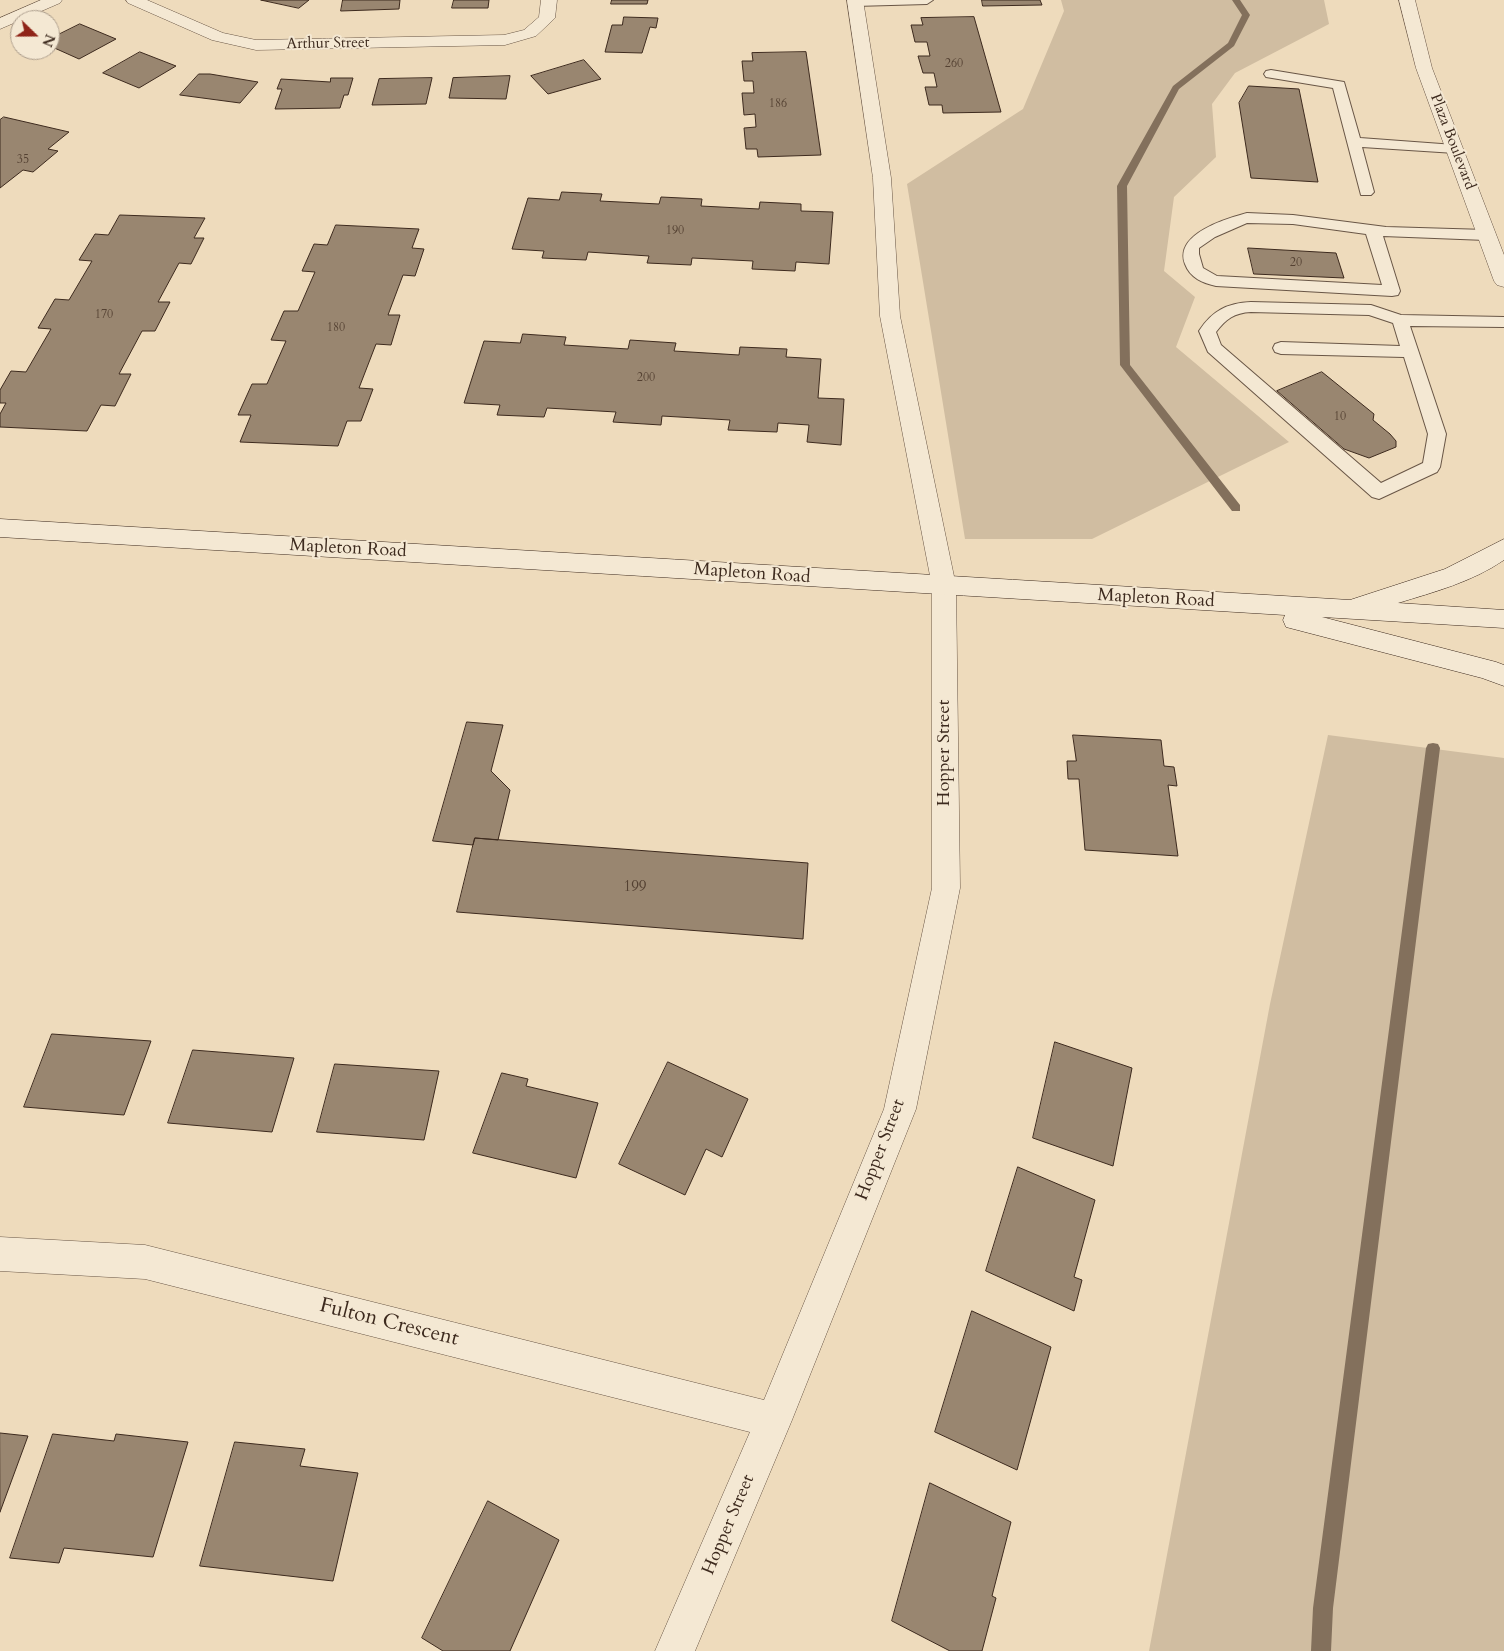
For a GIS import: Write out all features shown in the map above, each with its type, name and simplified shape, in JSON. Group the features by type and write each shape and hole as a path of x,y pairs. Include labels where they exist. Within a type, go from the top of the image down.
{"street":[{"path":"0,24 54,0"},
{"name":"Arthur Street","path":"134,0 218,37 256,45 505,40 530,33 547,18 549,0"},
{"name":"Plaza Boulevard","path":"1407,0 1424,68 1504,282"},
{"name":"Hopper Street","path":"675,1651 774,1420 900,1109 946,888 944,586 890,316 882,178 855,1"},
{"name":"Mapleton Road","path":"0,528 1504,619"},
{"path":"1343,610 1455,575 1492,557 1504,548"},
{"path":"1226,603 1413,649 1487,669 1504,676"},
{"name":"Fulton Crescent","path":"0,1254 145,1262 774,1420"}],"lane":[{"path":"855,1 927,0"},
{"path":"1271,74 1338,85 1366,192"},
{"path":"1353,142 1454,149"},
{"path":"1373,230 1392,291 1231,283 1204,277 1192,264 1190,252 1193,244 1245,218 1332,223 1373,230 1486,232 1504,229"},
{"path":"1400,320 1437,434 1431,467 1379,492 1214,348 1207,331 1220,314 1237,308 1370,310 1400,320 1504,322"},
{"path":"1282,348 1410,352"}],"shaded area":[{"path":"1061,0 1324,0 1329,24 1235,73 1212,104 1216,157 1174,197 1164,271 1195,297 1176,347 1289,442 1092,539 965,539 907,184 1023,109 1064,11"},
{"path":"1328,735 1504,758 1504,1651 1149,1651 1270,1004"}],"building":[{"path":"261,0 309,0 299,8"},
{"path":"343,0 400,0 399,9 341,11"},
{"path":"454,0 489,0 488,8 452,8"},
{"path":"612,0 648,0 647,4 611,4"},
{"path":"982,0 1040,0 1042,5 983,6"},
{"path":"624,17 658,18 656,28 650,27 642,53 605,52 612,25 622,25"},
{"path":"974,17 1001,112 943,113 942,105 929,105 925,87 937,87 934,73 923,73 918,56 930,56 927,42 915,42 911,25 923,25 921,18"},
{"path":"80,24 116,39 79,59 60,50 60,34"},
{"path":"140,52 176,66 139,88 103,73"},
{"path":"806,52 821,155 758,157 757,149 746,149 744,128 756,127 755,114 744,115 742,93 754,93 753,81 744,81 742,61 753,61 752,53"},
{"path":"584,60 601,79 548,94 531,76"},
{"path":"199,74 258,82 240,103 180,95"},
{"path":"510,76 506,99 449,98 453,78"},
{"path":"331,78 353,78 348,95 344,95 340,108 275,109 282,89 277,89 281,79 330,82"},
{"path":"432,78 426,104 372,105 379,79"},
{"path":"1249,86 1299,89 1318,182 1251,178 1239,103"},
{"path":"4,117 69,132 48,149 58,151 33,172 23,170 0,188 0,120"},
{"path":"562,192 602,194 600,201 659,204 661,197 702,199 701,206 759,209 760,202 801,204 801,211 833,212 829,264 796,262 795,271 752,269 753,261 692,258 691,265 647,263 649,256 588,252 586,260 542,258 544,251 512,249 528,198 559,200"},
{"path":"120,215 205,218 194,238 204,238 191,264 179,263 158,302 170,302 155,331 142,331 119,374 131,374 115,406 101,405 87,431 0,427 0,414 6,403 0,403 0,390 11,371 26,372 51,329 38,328 55,299 69,300 92,261 79,260 95,234 108,235"},
{"path":"336,225 419,229 412,248 424,249 415,276 403,275 388,315 400,315 391,345 376,344 359,388 373,389 361,421 347,421 338,446 240,442 251,415 238,415 252,384 267,384 286,341 271,340 284,311 298,311 315,272 302,271 314,244 327,245"},
{"path":"1248,248 1336,253 1344,278 1254,274"},
{"path":"523,334 566,337 564,345 628,349 630,340 676,343 674,351 739,355 740,347 787,349 786,357 821,359 818,398 844,399 841,445 807,442 809,425 778,423 777,432 728,430 730,420 662,416 661,425 613,422 616,412 547,408 544,417 497,415 500,405 464,403 484,341 520,343"},
{"path":"1322,372 1374,414 1373,420 1396,441 1396,447 1369,458 1344,449 1277,391"},
{"path":"467,722 503,725 491,771 510,790 498,840 475,838 473,845 433,841"},
{"path":"1073,735 1161,740 1164,766 1174,767 1177,786 1168,785 1178,856 1085,850 1079,779 1068,779 1067,761 1076,761"},
{"path":"475,838 808,863 803,939 457,912"},
{"path":"52,1034 151,1041 124,1115 24,1107"},
{"path":"1055,1042 1132,1068 1113,1166 1033,1138"},
{"path":"193,1050 294,1058 272,1132 168,1123"},
{"path":"668,1062 748,1099 722,1157 706,1149 685,1195 619,1164"},
{"path":"335,1064 439,1071 424,1140 317,1132"},
{"path":"502,1073 528,1079 526,1086 598,1103 576,1178 473,1153"},
{"path":"1018,1167 1095,1200 1074,1277 1082,1280 1074,1311 986,1271"},
{"path":"972,1311 1051,1347 1017,1470 935,1432"},
{"path":"0,1433 28,1436 0,1512"},
{"path":"53,1434 114,1441 116,1434 188,1442 153,1557 64,1548 59,1563 10,1558"},
{"path":"235,1442 305,1449 300,1466 358,1473 333,1581 200,1566"},
{"path":"930,1483 1011,1522 992,1596 996,1598 982,1651 950,1651 892,1621"},
{"path":"488,1501 559,1540 510,1651 443,1651 422,1638"}],"waterway":[{"path":"1236,0 1246,15 1231,44 1176,88 1122,186 1125,365 1236,508"},
{"path":"1321,1651 1323,1608 1433,748"}]}
